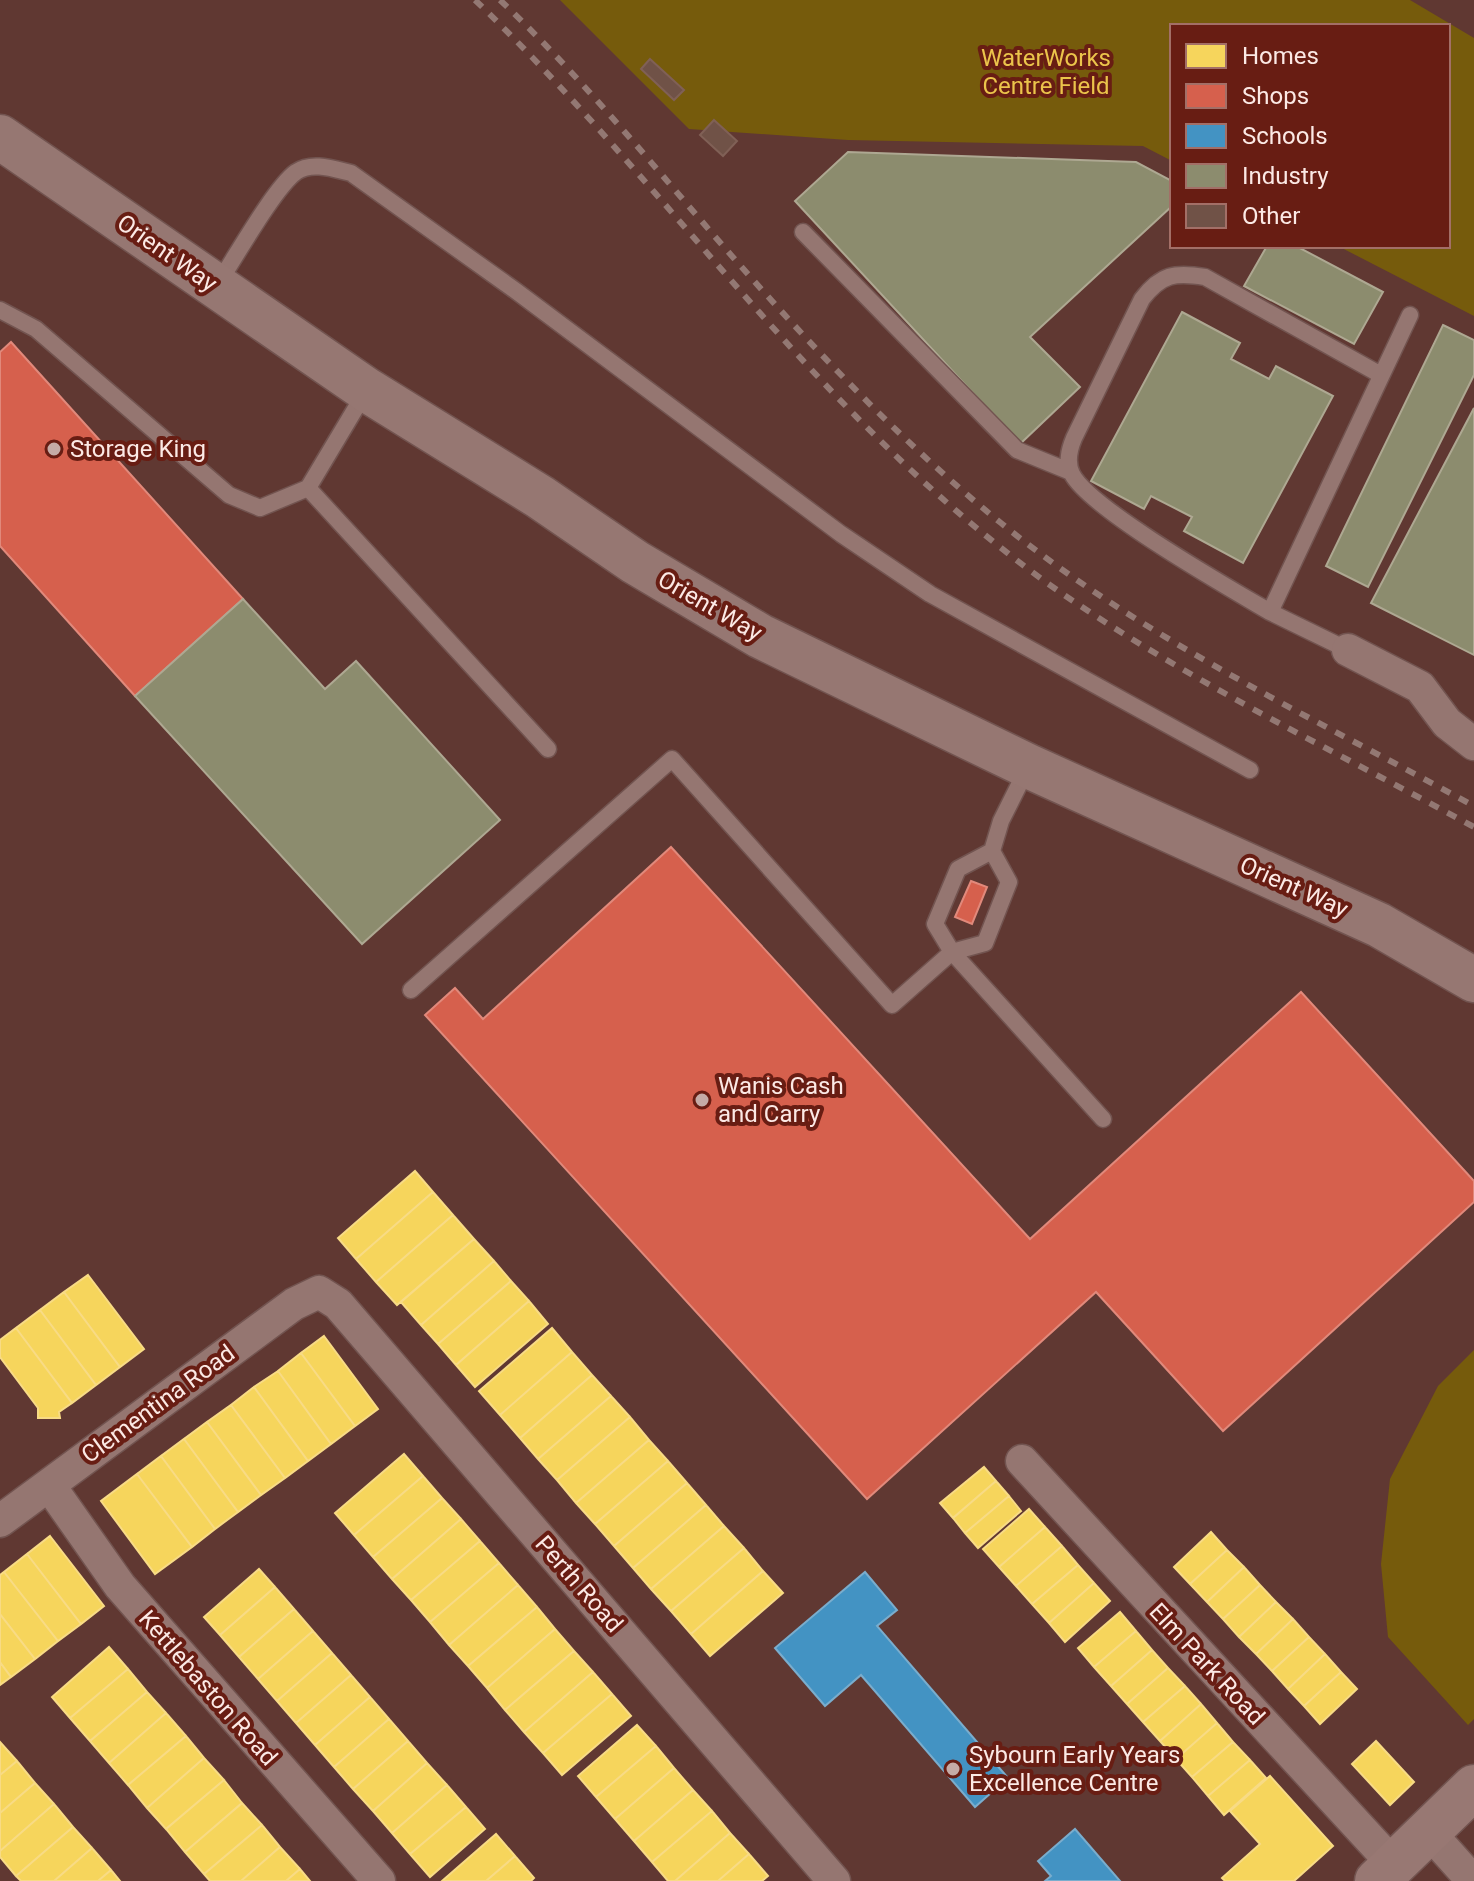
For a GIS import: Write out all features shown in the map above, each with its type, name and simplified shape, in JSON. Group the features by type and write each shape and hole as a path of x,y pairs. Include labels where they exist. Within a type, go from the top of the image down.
{"main road":[{"path":"1386,1873 1474,1787"}],"street":[{"name":"Orient Way","path":"0,137 367,390 540,497 635,562 760,636 1028,766 1379,925 1474,980"},
{"path":"1348,650 1420,687 1447,723 1474,744"},
{"name":"Clementina Road","path":"0,1521 294,1304 319,1292"},
{"name":"Perth Road","path":"319,1292 338,1304 834,1881"},
{"name":"Elm Park Road","path":"1022,1461 1386,1873"},
{"name":"Kettlebaston Road","path":"49,1485 120,1586 379,1881"},
{"path":"1429,1832 1473,1881"}],"lane":[{"path":"216,287 265,212 297,172 323,166 351,173 516,291 841,534 930,594 1250,770"},
{"path":"803,232 1017,450 1071,472"},
{"path":"1348,650 1270,612 1161,545 1082,488 1071,472 1068,455 1142,299 1157,280 1178,272 1205,277 1381,375"},
{"path":"0,310 36,329 229,495 260,508 308,488 367,390"},
{"path":"1270,612 1410,315"},
{"path":"308,488 548,749"},
{"path":"411,990 672,759 892,1005 952,952 985,943 1009,882 992,851"},
{"path":"1028,766 1001,821 992,851 958,869 935,924 952,952 1103,1119"}],"green space":[{"name":"WaterWorks Centre Field","path":"560,0 1410,0 1474,38 1474,316 1342,248 1450,248 1450,24 1170,24 1170,160 1143,146 848,140 689,129"},
{"path":"1474,1350 1474,1719 1468,1725 1388,1637 1381,1564 1390,1479 1438,1386"}],"building: Homes":[{"path":"415,1171 433,1192 356,1259 338,1238"},
{"path":"433,1192 453,1215 376,1282 356,1259"},
{"path":"453,1215 474,1239 397,1305 376,1282"},
{"path":"474,1239 494,1261 421,1325 401,1302"},
{"path":"494,1261 511,1281 438,1344 421,1325"},
{"path":"88,1275 144,1349 120,1367 64,1292"},
{"path":"511,1281 529,1301 456,1365 438,1344"},
{"path":"64,1292 120,1367 96,1385 40,1310"},
{"path":"529,1301 548,1324 475,1387 456,1365"},
{"path":"40,1310 96,1385 72,1403 16,1328"},
{"path":"16,1328 72,1403 59,1412 60,1418 38,1418 38,1408 0,1357 0,1340"},
{"path":"552,1328 572,1352 500,1415 479,1391"},
{"path":"324,1336 378,1409 355,1426 301,1353"},
{"path":"572,1352 592,1375 520,1438 500,1415"},
{"path":"301,1353 355,1426 331,1444 278,1371"},
{"path":"278,1371 331,1444 308,1461 254,1387"},
{"path":"592,1375 611,1396 538,1459 520,1438"},
{"path":"254,1387 308,1461 285,1478 231,1405"},
{"path":"611,1396 630,1417 557,1480 538,1459"},
{"path":"231,1405 285,1478 261,1495 207,1422"},
{"path":"630,1417 649,1440 576,1503 557,1480"},
{"path":"207,1422 261,1495 238,1512 184,1439"},
{"path":"184,1439 238,1512 215,1529 161,1456"},
{"path":"649,1440 668,1461 595,1524 576,1503"},
{"path":"404,1454 423,1476 354,1535 335,1513"},
{"path":"161,1456 215,1529 192,1547 137,1474"},
{"path":"668,1461 687,1483 614,1546 595,1524"},
{"path":"984,1467 996,1481 953,1518 940,1503"},
{"path":"137,1474 192,1547 155,1574 101,1501"},
{"path":"423,1476 442,1498 373,1557 354,1535"},
{"path":"996,1481 1009,1496 965,1533 953,1518"},
{"path":"687,1483 706,1505 633,1568 614,1546"},
{"path":"1009,1496 1021,1511 978,1548 965,1533"},
{"path":"442,1498 461,1519 392,1579 373,1557"},
{"path":"706,1505 724,1526 651,1589 633,1568"},
{"path":"1029,1509 1045,1527 999,1567 983,1549"},
{"path":"461,1519 480,1541 411,1600 392,1579"},
{"path":"724,1526 744,1548 671,1611 651,1589"},
{"path":"1045,1527 1062,1546 1016,1586 999,1567"},
{"path":"1211,1532 1227,1550 1190,1584 1174,1567"},
{"path":"50,1536 104,1606 81,1624 27,1554"},
{"path":"480,1541 499,1563 430,1622 411,1600"},
{"path":"1062,1546 1078,1565 1032,1604 1016,1586"},
{"path":"744,1548 763,1571 691,1634 671,1611"},
{"path":"1227,1550 1244,1567 1207,1602 1190,1584"},
{"path":"27,1554 81,1624 58,1641 4,1572"},
{"path":"499,1563 518,1585 449,1645 430,1622"},
{"path":"1078,1565 1094,1583 1049,1623 1032,1604"},
{"path":"1244,1567 1260,1585 1223,1619 1207,1602"},
{"path":"259,1569 275,1587 220,1635 204,1617"},
{"path":"763,1571 783,1593 710,1656 691,1634"},
{"path":"4,1572 58,1641 35,1659 0,1614 0,1575"},
{"path":"1094,1583 1110,1601 1065,1642 1049,1623"},
{"path":"518,1585 537,1607 468,1666 449,1645"},
{"path":"1260,1585 1276,1602 1239,1637 1223,1619"},
{"path":"275,1587 294,1609 239,1657 220,1635"},
{"path":"1276,1602 1293,1619 1256,1654 1239,1637"},
{"path":"537,1607 555,1629 487,1688 468,1666"},
{"path":"294,1609 313,1631 258,1679 239,1657"},
{"path":"1120,1612 1136,1631 1094,1667 1078,1648"},
{"path":"0,1614 35,1659 11,1677 0,1662"},
{"path":"1293,1619 1309,1637 1272,1671 1256,1654"},
{"path":"555,1629 574,1651 505,1710 487,1688"},
{"path":"313,1631 332,1653 277,1701 258,1679"},
{"path":"1136,1631 1152,1650 1111,1686 1094,1667"},
{"path":"1309,1637 1325,1654 1288,1689 1272,1671"},
{"path":"109,1647 128,1669 70,1718 52,1697"},
{"path":"1152,1650 1168,1668 1127,1704 1111,1686"},
{"path":"574,1651 593,1672 524,1732 505,1710"},
{"path":"332,1653 351,1675 296,1723 277,1701"},
{"path":"1325,1654 1341,1672 1304,1706 1288,1689"},
{"path":"0,1662 11,1677 0,1685"},
{"path":"1168,1668 1185,1686 1143,1722 1127,1704"},
{"path":"128,1669 147,1692 90,1741 70,1718"},
{"path":"593,1672 612,1694 543,1753 524,1732"},
{"path":"1341,1672 1357,1689 1320,1724 1304,1706"},
{"path":"351,1675 370,1697 315,1745 296,1723"},
{"path":"1185,1686 1201,1704 1160,1741 1143,1722"},
{"path":"147,1692 166,1713 109,1763 90,1741"},
{"path":"612,1694 631,1716 562,1775 543,1753"},
{"path":"370,1697 389,1719 334,1767 315,1745"},
{"path":"1201,1704 1217,1723 1176,1759 1160,1741"},
{"path":"166,1713 186,1736 128,1785 109,1763"},
{"path":"389,1719 408,1741 353,1789 334,1767"},
{"path":"1217,1723 1233,1742 1192,1777 1176,1759"},
{"path":"637,1725 656,1746 596,1797 578,1776"},
{"path":"186,1736 204,1758 147,1808 128,1785"},
{"path":"408,1741 427,1763 373,1811 353,1789"},
{"path":"1376,1741 1414,1782 1390,1805 1352,1764"},
{"path":"0,1742 17,1761 0,1775"},
{"path":"1233,1742 1250,1760 1208,1796 1192,1777"},
{"path":"656,1746 674,1768 615,1819 596,1797"},
{"path":"204,1758 224,1780 166,1829 147,1808"},
{"path":"1250,1760 1266,1778 1224,1815 1208,1796"},
{"path":"17,1761 35,1783 0,1813 0,1775"},
{"path":"427,1763 447,1785 392,1833 373,1811"},
{"path":"674,1768 693,1790 634,1841 615,1819"},
{"path":"1270,1776 1333,1846 1294,1881 1225,1881 1222,1878 1260,1844 1230,1811"},
{"path":"224,1780 242,1803 185,1852 166,1829"},
{"path":"35,1783 54,1804 0,1851 0,1813"},
{"path":"447,1785 466,1807 410,1854 392,1833"},
{"path":"693,1790 712,1811 652,1862 634,1841"},
{"path":"242,1803 262,1825 204,1874 185,1852"},
{"path":"54,1804 73,1827 16,1876 0,1857 0,1851"},
{"path":"466,1807 485,1829 430,1877 410,1854"},
{"path":"712,1811 730,1833 675,1881 668,1881 652,1862"},
{"path":"262,1825 280,1847 241,1881 210,1881 204,1874"},
{"path":"73,1827 92,1848 54,1881 21,1881 16,1876"},
{"path":"730,1833 749,1854 718,1881 675,1881"},
{"path":"496,1834 515,1856 486,1881 442,1881"},
{"path":"280,1847 300,1869 286,1881 241,1881"},
{"path":"92,1848 111,1870 98,1881 54,1881"},
{"path":"749,1854 768,1876 762,1881 718,1881"},
{"path":"515,1856 534,1878 531,1881 486,1881"},
{"path":"300,1869 310,1881 286,1881"},
{"path":"111,1870 120,1881 98,1881"}],"building: Shops":[{"name":"Storage King","path":"11,342 243,599 135,696 0,546 0,352"},
{"name":"Wanis Cash and Carry","path":"671,847 1030,1239 1301,992 1474,1181 1474,1202 1223,1431 1096,1292 867,1499 425,1015 455,988 483,1019"},
{"path":"971,881 987,887 972,924 955,917"}],"building: Schools":[{"path":"865,1572 897,1610 877,1626 1008,1778 975,1807 861,1675 825,1706 775,1648"},
{"path":"1075,1829 1120,1881 1045,1881 1051,1876 1038,1861"}],"building: Industry":[{"path":"848,152 1136,162 1170,180 1170,208 1030,337 1080,387 1020,444 795,201"},
{"path":"1266,248 1300,248 1383,292 1354,344 1244,286"},
{"path":"1182,312 1240,343 1231,359 1269,379 1276,366 1333,396 1243,563 1184,531 1192,517 1151,496 1144,509 1091,481"},
{"path":"1443,325 1474,340 1474,375 1368,587 1326,566"},
{"path":"1474,408 1474,655 1371,603"},
{"path":"243,599 325,689 356,661 500,820 362,944 135,696"}],"building: Other":[{"path":"650,59 684,90 674,100 641,69"},
{"path":"714,120 737,141 723,156 700,135"}],"railway":[{"path":"475,0 583,111 840,400 915,474 981,531 1073,601 1170,662 1474,827"},
{"path":"500,0 598,102 754,281 842,376 936,467 1001,523 1112,604 1171,640 1474,806"}],"place":[{"name":"Storage King","path":"54,449"},
{"name":"Wanis Cash and Carry","path":"702,1100"},
{"name":"Sybourn Early Years Excellence Centre","path":"953,1769"}]}
